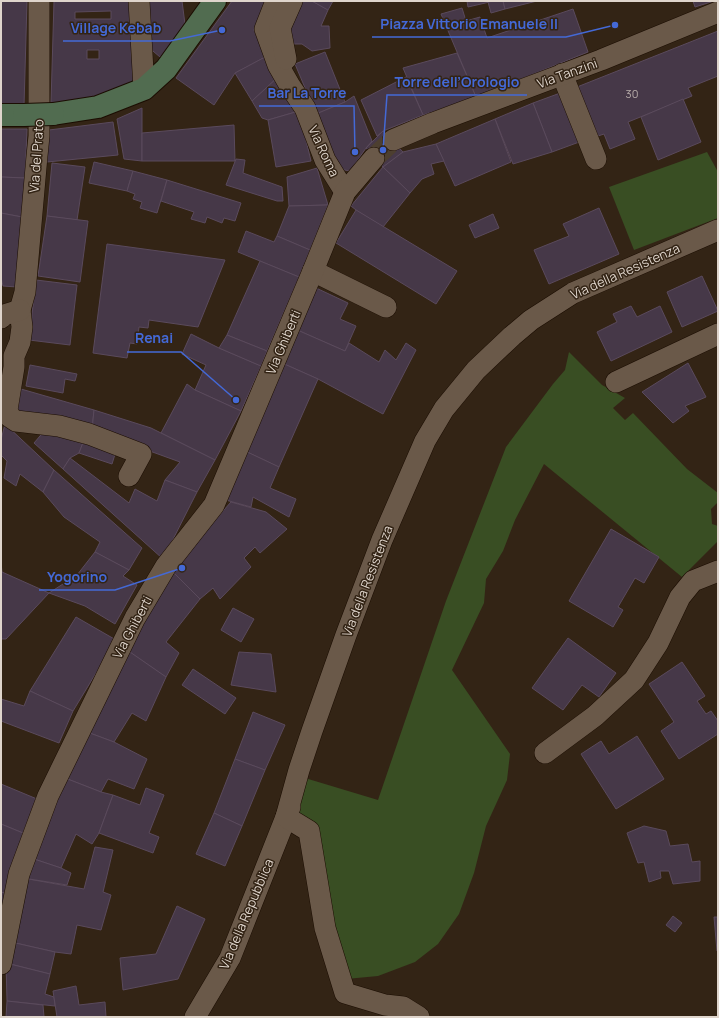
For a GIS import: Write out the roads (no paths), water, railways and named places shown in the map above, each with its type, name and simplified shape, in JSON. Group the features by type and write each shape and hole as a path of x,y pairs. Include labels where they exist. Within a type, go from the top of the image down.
{"street":[{"name":"Via del Prato","path":"39,1 39,136 25,292 20,310 22,327 20,342 7,354 14,367 7,410 10,417 16,421 59,426 89,434 141,454 129,476"},
{"path":"138,1 144,88"},
{"name":"Via Roma","path":"276,1 265,29 278,65 305,108 325,160 345,192"},
{"path":"292,1 280,28 285,57 298,84 298,97"},
{"path":"1,115 53,114 98,106 144,88 166,69 206,6"},
{"name":"Via Tanzini","path":"392,140 433,123 601,60 718,12"},
{"path":"562,74 596,159"},
{"name":"Via Ghiberti","path":"1,964 19,874 48,796 135,618 166,566 214,505 345,192 374,158"},
{"name":"Via della Resistenza","path":"290,808 299,770 312,731 346,634 382,540 425,441 444,409 476,370 531,320 573,293 718,230"},
{"path":"313,271 386,306"},
{"path":"1,318 4,315 20,310"},
{"path":"616,382 718,334"},
{"path":"545,753 595,716 634,680 658,643 680,597 693,582 718,571"},
{"path":"290,808 286,817 309,831 325,928 345,993 385,1005 403,1007 419,1017"},
{"name":"Via della Repubblica","path":"195,1017 230,958 290,808"}],"tunnel":[{"path":"374,158 393,140"}],"place":[{"name":"Piazza Vittorio Emanuele II","path":"615,25"},
{"name":"Village Kebab","path":"222,30"},
{"name":"Torre dell’Orologio","path":"383,150"},
{"name":"Bar La Torre","path":"355,152"},
{"name":"Renai","path":"236,400"},
{"name":"Yogorino","path":"182,568"}]}
